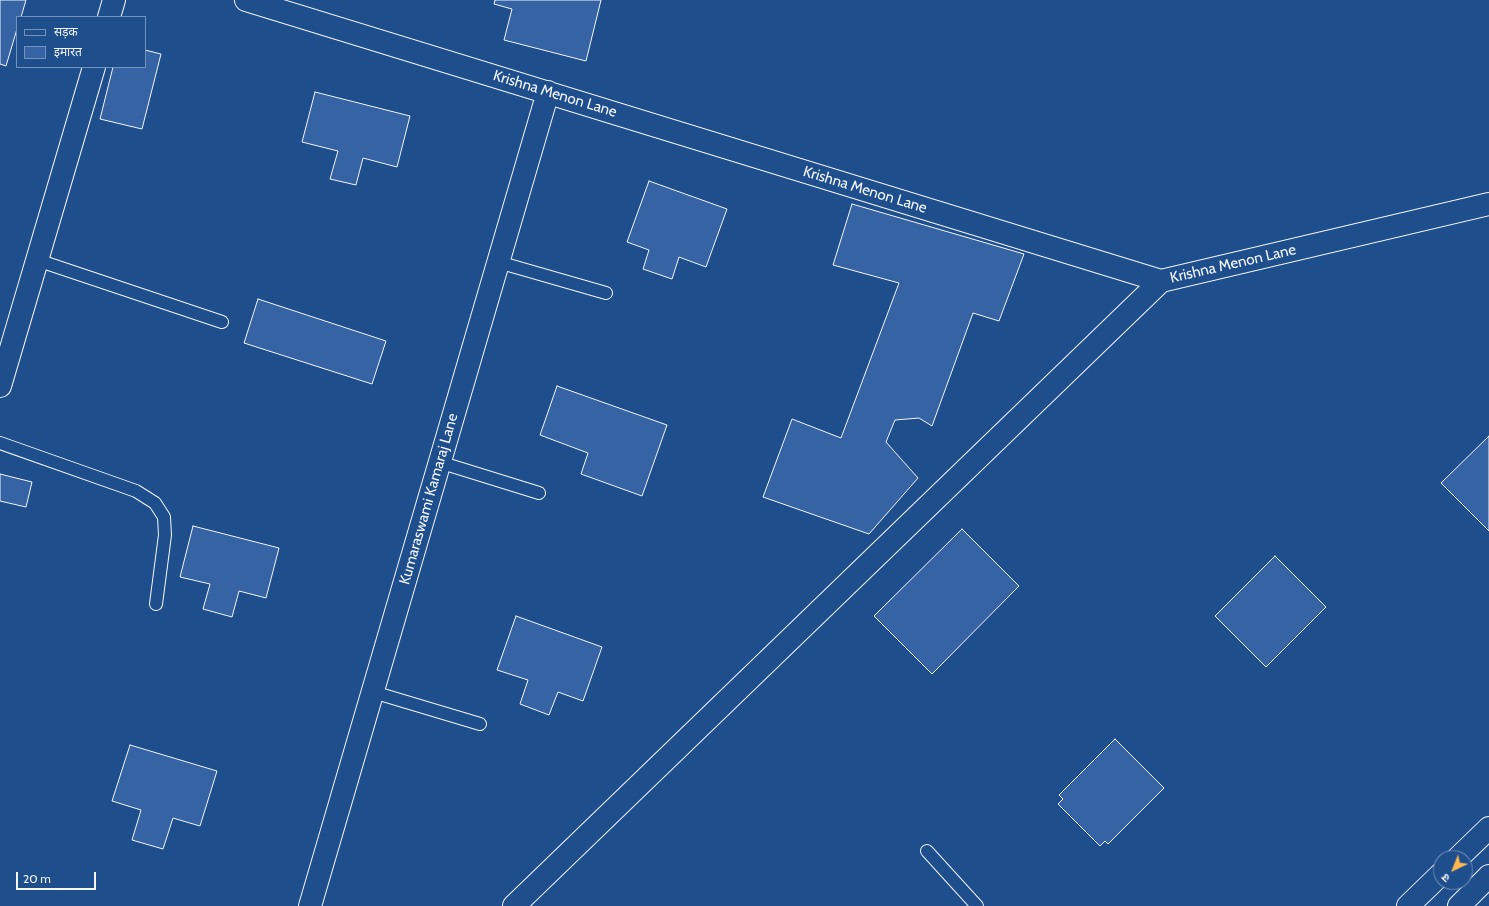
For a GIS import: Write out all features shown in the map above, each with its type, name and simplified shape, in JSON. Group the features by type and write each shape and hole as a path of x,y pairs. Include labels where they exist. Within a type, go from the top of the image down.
{"street":[{"path":"109,16 114,0"},
{"name":"Krishna Menon Lane","path":"246,0 1161,281 1489,204"},
{"path":"0,386 94,68"},
{"name":"Kumaraswami Kamaraj Lane","path":"310,906 548,92"},
{"path":"514,906 1161,281"},
{"path":"1466,850 1489,828"},
{"path":"1459,906 1489,876"},
{"path":"1408,906 1433,882"}],"lane":[{"path":"37,260 222,322"},
{"path":"498,262 606,293"},
{"path":"0,443 136,491 155,502 164,517 165,535 156,604"},
{"path":"440,462 539,493"},
{"path":"373,692 480,724"},
{"path":"927,851 977,906"}],"building":[{"path":"0,0 26,0 21,16 16,16 16,32 6,66 0,64"},
{"path":"495,0 601,0 586,61 504,40 512,9 494,4"},
{"path":"146,50 161,54 142,129 100,119 113,68 146,68"},
{"path":"315,92 410,116 397,167 363,158 356,185 330,179 338,151 302,142"},
{"path":"649,181 727,209 706,267 679,257 672,279 643,269 649,250 627,242"},
{"path":"852,204 1024,254 999,321 973,313 932,426 919,418 895,420 886,442 918,478 869,534 763,497 792,419 841,438 899,283 833,265"},
{"path":"258,299 386,341 372,384 244,343"},
{"path":"557,386 667,425 642,496 581,474 588,453 540,435"},
{"path":"1489,436 1489,531 1441,483"},
{"path":"0,474 32,482 26,507 0,501"},
{"path":"193,526 279,548 266,598 239,591 232,617 203,609 210,584 180,577"},
{"path":"962,529 1019,586 932,674 874,616"},
{"path":"1275,556 1326,607 1266,667 1215,616"},
{"path":"516,616 602,647 583,701 558,692 549,715 520,704 528,680 497,670"},
{"path":"1115,739 1164,788 1108,844 1105,841 1100,846 1058,804 1063,799 1059,795"},
{"path":"130,745 217,771 200,826 173,818 163,849 132,840 141,810 112,801"}]}
